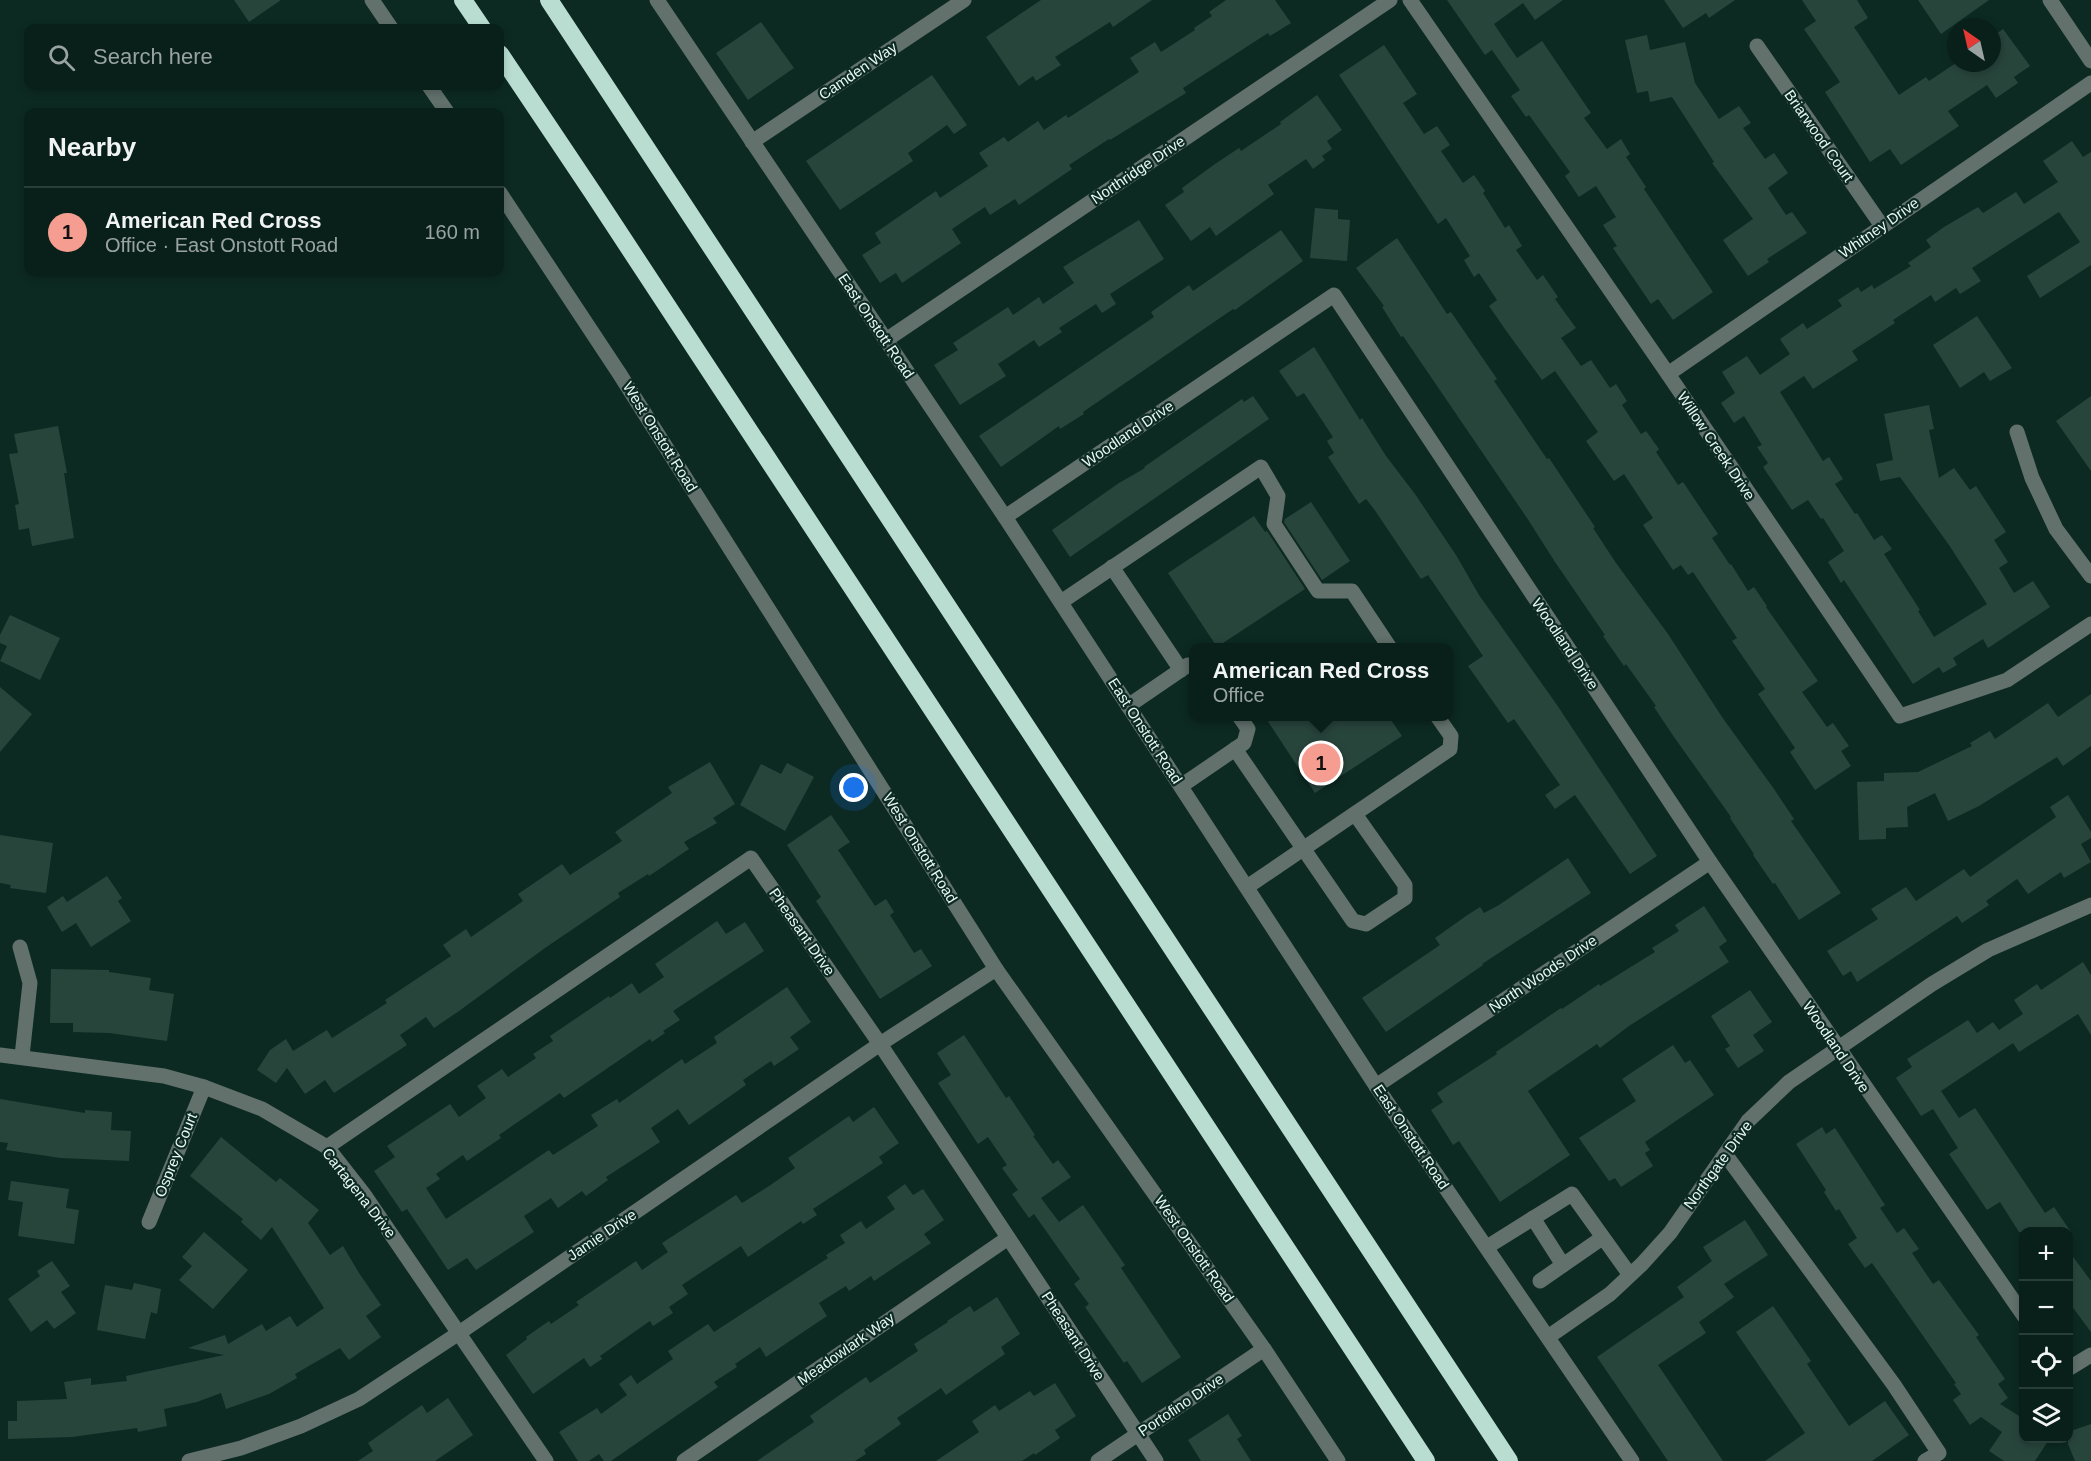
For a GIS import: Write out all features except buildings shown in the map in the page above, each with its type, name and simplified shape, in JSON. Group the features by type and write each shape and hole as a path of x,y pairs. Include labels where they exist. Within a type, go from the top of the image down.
{"highway":[{"path":"463,0 479,24"},
{"path":"549,0 1509,1461"},
{"path":"504,60 1426,1461"}],"street":[{"path":"372,0 388,24"},
{"name":"East Onstott Road","path":"657,0 1005,517 1376,1086 1632,1461"},
{"name":"Camden Way","path":"752,142 964,0"},
{"name":"Northridge Drive","path":"886,340 1390,0"},
{"name":"Willow Creek Drive","path":"1410,0 1900,716 2007,680 2091,624"},
{"path":"2050,0 2091,61"},
{"name":"Briarwood Court","path":"1757,46 1882,226"},
{"name":"Whitney Drive","path":"1668,374 2091,83"},
{"path":"432,90 444,108"},
{"name":"West Onstott Road","path":"504,199 625,383 996,969 1264,1348 1338,1461"},
{"name":"Woodland Drive","path":"1005,517 1334,296 1710,862 2019,1309"},
{"path":"2017,432 2032,478 2056,529 2091,576"},
{"path":"1060,602 1261,467 1278,496 1274,524 1318,591 1352,591 1387,643"},
{"path":"1112,567 1187,668 1128,706"},
{"path":"1181,786 1244,743 1248,729 1242,721"},
{"path":"1246,887 1450,749 1451,736 1440,721"},
{"path":"1235,749 1353,921 1366,924 1405,898 1406,885 1355,814"},
{"name":"Pheasant Drive","path":"327,1148 751,858 880,1044 1156,1461"},
{"name":"North Woods Drive","path":"1376,1086 1710,862"},
{"name":"Northgate Drive","path":"1548,1337 1610,1294 1670,1233 1749,1121 1789,1082 1932,984 1988,950 2091,905"},
{"path":"20,947 30,983 22,1056"},
{"name":"Jamie Drive","path":"189,1461 241,1448 301,1426 359,1399 880,1044 996,969"},
{"name":"Cartagena Drive","path":"0,1054 164,1076 204,1087 262,1109 327,1148 363,1193 546,1461"},
{"name":"Osprey Court","path":"149,1222 204,1087"},
{"path":"1725,1154 1894,1385 1936,1458"},
{"path":"1487,1247 1572,1194 1630,1275"},
{"path":"1533,1218 1563,1265"},
{"name":"Meadowlark Way","path":"684,1461 1008,1238"},
{"path":"1540,1281 1602,1238"},
{"name":"Portofino Drive","path":"1098,1461 1264,1348"},
{"path":"2073,1366 2091,1355"}],"place":[{"name":"American Red Cross","path":"1321,763"}]}
